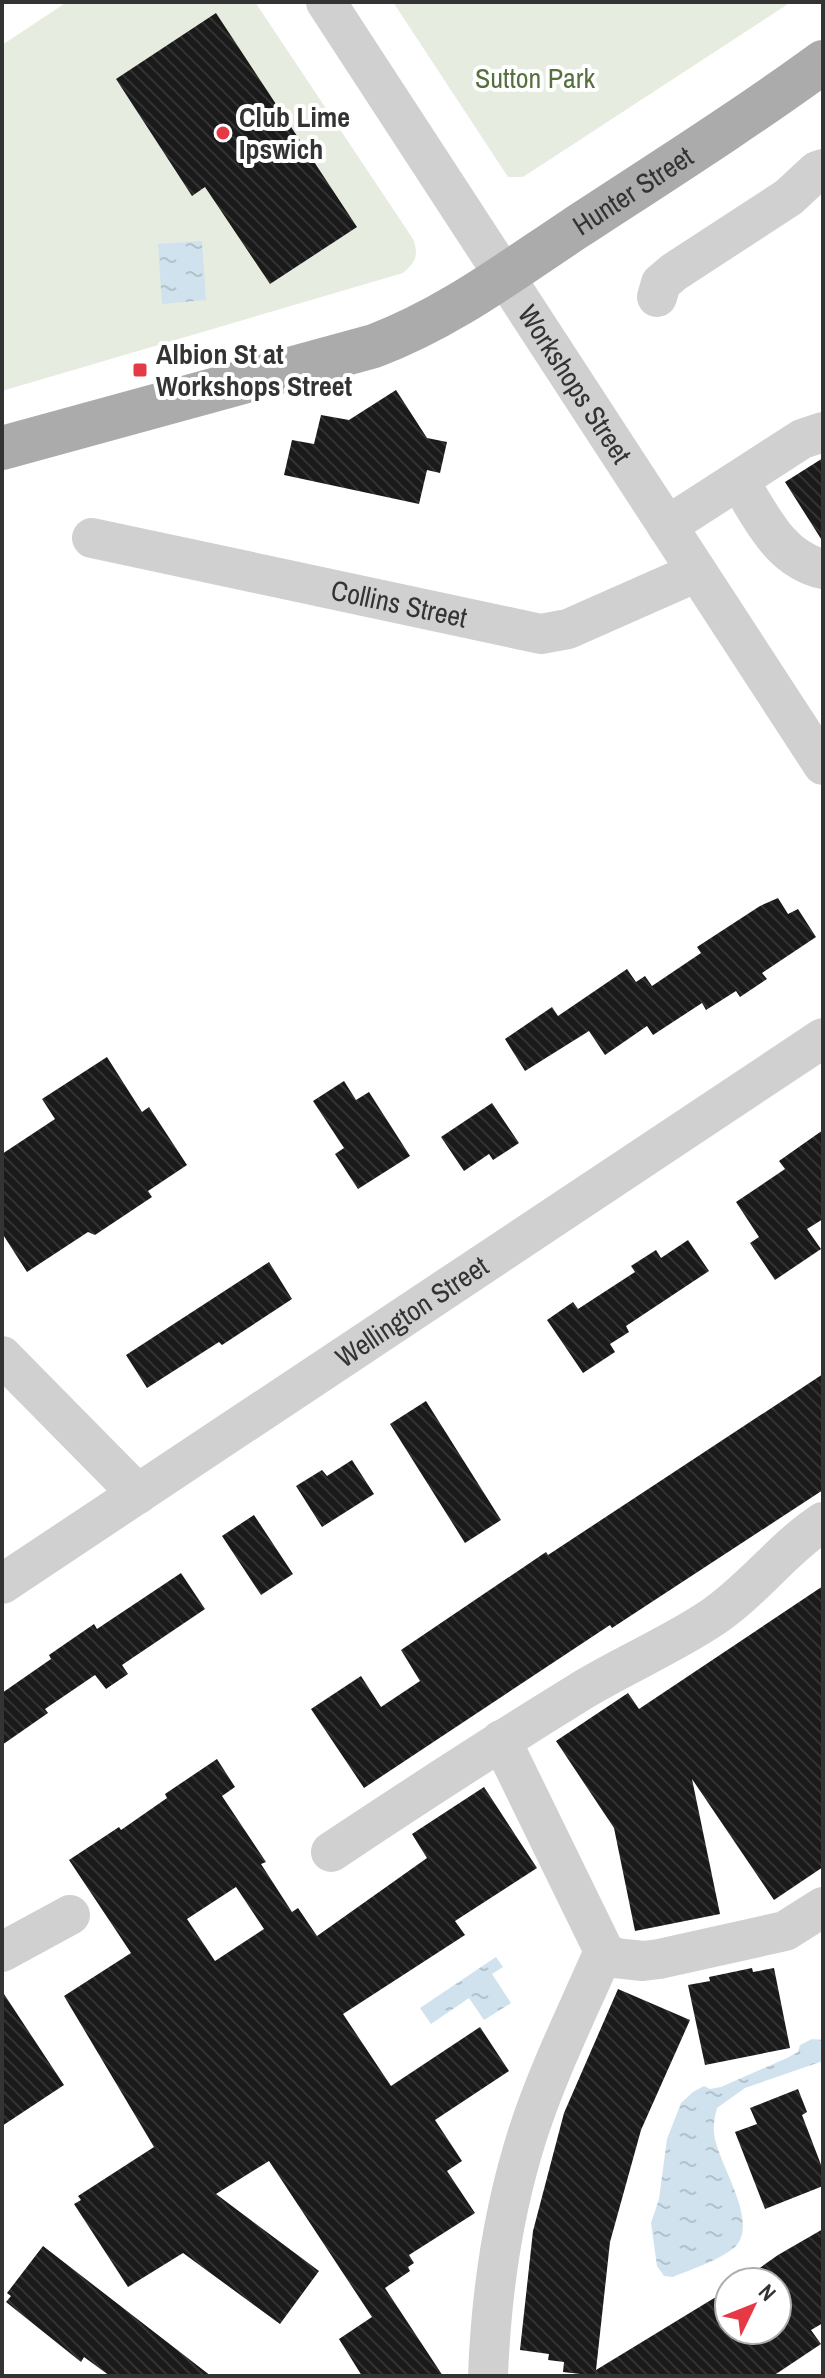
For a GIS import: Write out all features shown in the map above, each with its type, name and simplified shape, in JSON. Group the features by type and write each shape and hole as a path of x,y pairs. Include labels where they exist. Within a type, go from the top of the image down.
{"main road":[{"name":"Hunter Street","path":"2,448 374,346 434,320 764,105 823,62"},
{"name":"Hunter Street","path":"764,105 823,82"}],"street":[{"name":"Workshops Street","path":"326,2 823,765"},
{"path":"657,297 661,283 674,272 789,197 823,169"},
{"path":"667,526 802,439 823,432"},
{"path":"739,481 783,548 804,563 823,569"},
{"name":"Collins Street","path":"92,538 541,634 568,629 697,572"},
{"name":"Wellington Street","path":"2,1584 823,1038"},
{"path":"2,1356 138,1494"},
{"path":"331,1852 501,1740 715,1616 762,1577 802,1536 823,1522"},
{"path":"501,1740 604,1951 615,1958 659,1959 785,1931 823,1907"},
{"path":"2,1952 70,1915"},
{"path":"488,2376 489,2340 503,2243 519,2167 540,2100 604,1951"}],"green space":[{"path":"67,2 255,2 413,239 416,254 411,265 403,273 2,391 2,45"},
{"name":"Sutton Park","path":"393,2 791,2 523,177 508,177"}],"water":[{"path":"202,241 206,300 162,304 158,244"},
{"path":"496,1957 503,1967 492,1974 511,2003 484,2020 469,1998 431,2024 420,2008"},
{"path":"812,2039 823,2040 823,2061 745,2088 717,2108 714,2133 742,2217 743,2230 739,2242 727,2253 709,2262 673,2277 664,2276 657,2266 651,2223 659,2199 667,2139 681,2103 704,2086 710,2089 721,2087 787,2058 798,2052 800,2045"}],"building":[{"name":"Club Lime Ipswich","path":"216,13 357,227 270,284 205,187 192,196 116,79"},
{"path":"396,390 427,438 447,442 440,473 427,470 419,504 284,475 292,440 314,444 321,415 349,420"},
{"path":"823,458 823,542 785,482"},
{"path":"778,898 788,914 798,909 816,937 762,973 767,979 740,997 736,991 706,1010 702,1003 653,1035 647,1026 605,1055 589,1031 525,1071 505,1039 552,1007 558,1016 627,969 636,982 645,976 652,986 701,953 697,947 760,906"},
{"path":"107,1057 142,1112 149,1107 187,1165 148,1191 152,1197 95,1235 88,1232 27,1272 2,1233 2,1154 55,1119 42,1099"},
{"path":"344,1081 356,1100 369,1092 410,1156 358,1189 335,1154 344,1148 313,1101"},
{"path":"492,1103 519,1143 493,1160 489,1154 464,1171 441,1137"},
{"path":"823,1130 823,1219 807,1229 821,1249 775,1280 750,1243 759,1237 736,1202 785,1169 779,1161"},
{"path":"688,1240 709,1271 626,1326 629,1332 610,1344 615,1352 583,1373 547,1320 573,1302 578,1309 635,1272 631,1266 656,1250 661,1258"},
{"path":"269,1262 292,1299 222,1345 219,1342 147,1388 126,1355"},
{"path":"823,1374 823,1490 612,1628 610,1625 364,1788 311,1709 361,1676 381,1707 420,1681 401,1650 546,1552 548,1555"},
{"path":"426,1401 501,1520 465,1543 390,1424"},
{"path":"352,1460 374,1494 322,1527 296,1486 322,1470 327,1476"},
{"path":"254,1515 293,1574 261,1595 222,1536"},
{"path":"181,1573 205,1609 122,1665 128,1674 106,1689 95,1675 45,1709 48,1713 2,1745 2,1693 94,1624 97,1629"},
{"path":"823,1586 823,1867 774,1900 692,1779 720,1914 635,1931 614,1828 556,1741 628,1693 639,1709"},
{"path":"217,1759 235,1787 222,1796 266,1862 261,1864 292,1912 298,1908 317,1936 427,1858 412,1834 484,1787 537,1868 455,1921 465,1935 343,2014 391,2086 480,2027 509,2071 435,2120 462,2161 447,2171 475,2213 409,2255 414,2263 408,2267 410,2271 385,2288 443,2376 362,2376 339,2339 372,2317 269,2161 216,2194 319,2271 280,2324 183,2253 128,2287 74,2204 81,2200 78,2196 154,2147 64,1996 131,1953 69,1860 119,1827 121,1830 167,1798 165,1794","holes":["236,1887 264,1929 215,1961 187,1919"]},
{"path":"752,1968 753,1972 774,1968 790,2048 705,2065 688,1985"},
{"path":"618,1989 690,2020 641,2130 610,2242 596,2370 713,2299 713,2346 793,2346 793,2266 763,2266 823,2229 823,2323 811,2330 821,2344 773,2376 587,2376 563,2372 564,2362 548,2360 549,2354 520,2350 533,2231 564,2113"},
{"path":"2,1991 64,2085 2,2126"},
{"path":"798,2089 807,2112 802,2115 823,2170 823,2186 765,2209 735,2132 757,2124 750,2108"},
{"path":"43,2246 211,2376 110,2376 84,2357 81,2362 6,2302 11,2296 7,2293"}],"place":[{"name":"Club Lime Ipswich","path":"223,133"},
{"name":"Albion St at Workshops Street","path":"140,370"}]}
